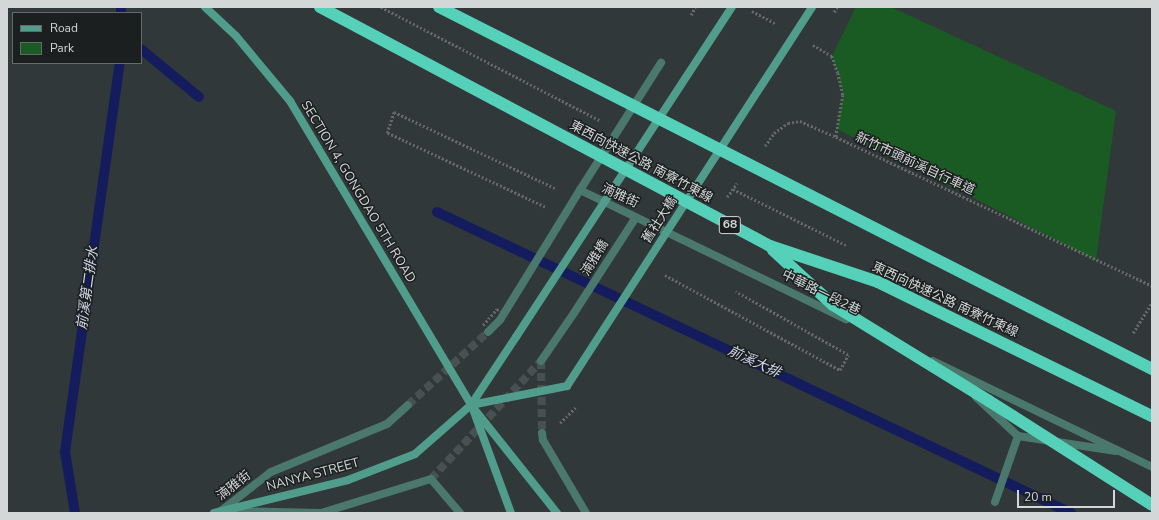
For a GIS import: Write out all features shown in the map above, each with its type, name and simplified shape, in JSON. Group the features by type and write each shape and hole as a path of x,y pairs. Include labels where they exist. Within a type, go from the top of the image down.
{"highway":[{"name":"東西向快速公路 南寮竹東線","path":"320,7 770,246 878,282 1152,416"},
{"path":"439,7 1152,369"},
{"path":"770,246 833,305 989,401 1152,505"}],"street":[{"name":"SECTION 4, GONGDAO 5TH ROAD","path":"205,7 236,36 290,101 471,405"},
{"name":"NANYA STREET","path":"217,512 348,480 415,454 471,405 732,7"},
{"name":"舊社大橋","path":"567,386 812,7"},
{"path":"488,332 500,320 526,280 580,190 661,63"},
{"name":"湳雅街","path":"580,190 693,245"},
{"name":"湳雅橋","path":"541,361 636,217"},
{"name":"中華路一段2巷","path":"693,245 1124,452 1152,467"},
{"name":"中華路一段2巷","path":"938,363 1018,436 1124,452"},
{"name":"NANYA STREET","path":"471,405 567,386"},
{"name":"湳雅街","path":"217,512 272,472 387,424 408,405"},
{"path":"471,405 511,513"},
{"path":"471,405 557,513"},
{"path":"542,433 543,440 586,513"},
{"path":"995,502 1018,436"},
{"name":"湳雅街","path":"217,512 321,513 431,479 460,513"}],"path":[{"path":"691,15 695,7"},
{"path":"751,11 778,26"},
{"name":"新竹市頭前溪自行車道","path":"812,45 832,56 838,73 843,94 836,137 1152,286"},
{"path":"549,209 387,133 394,112 564,193"},
{"path":"733,189 760,202"},
{"path":"665,275 840,370 848,355 731,289"},
{"path":"483,325 497,309 509,315"}],"green space":[{"path":"856,7 891,7 1116,111 1096,260 837,129 843,95 832,56"}],"waterway":[{"name":"前溪大排","path":"121,7 121,12"},
{"name":"前溪大排","path":"142,50 199,97"},
{"name":"前溪第二排水","path":"75,513 65,452 120,64"},
{"name":"前溪大排","path":"437,212 1071,513"}],"tunnel":[{"path":"408,405 488,332"},
{"path":"541,361 542,433"},
{"path":"431,479 541,361"}]}
